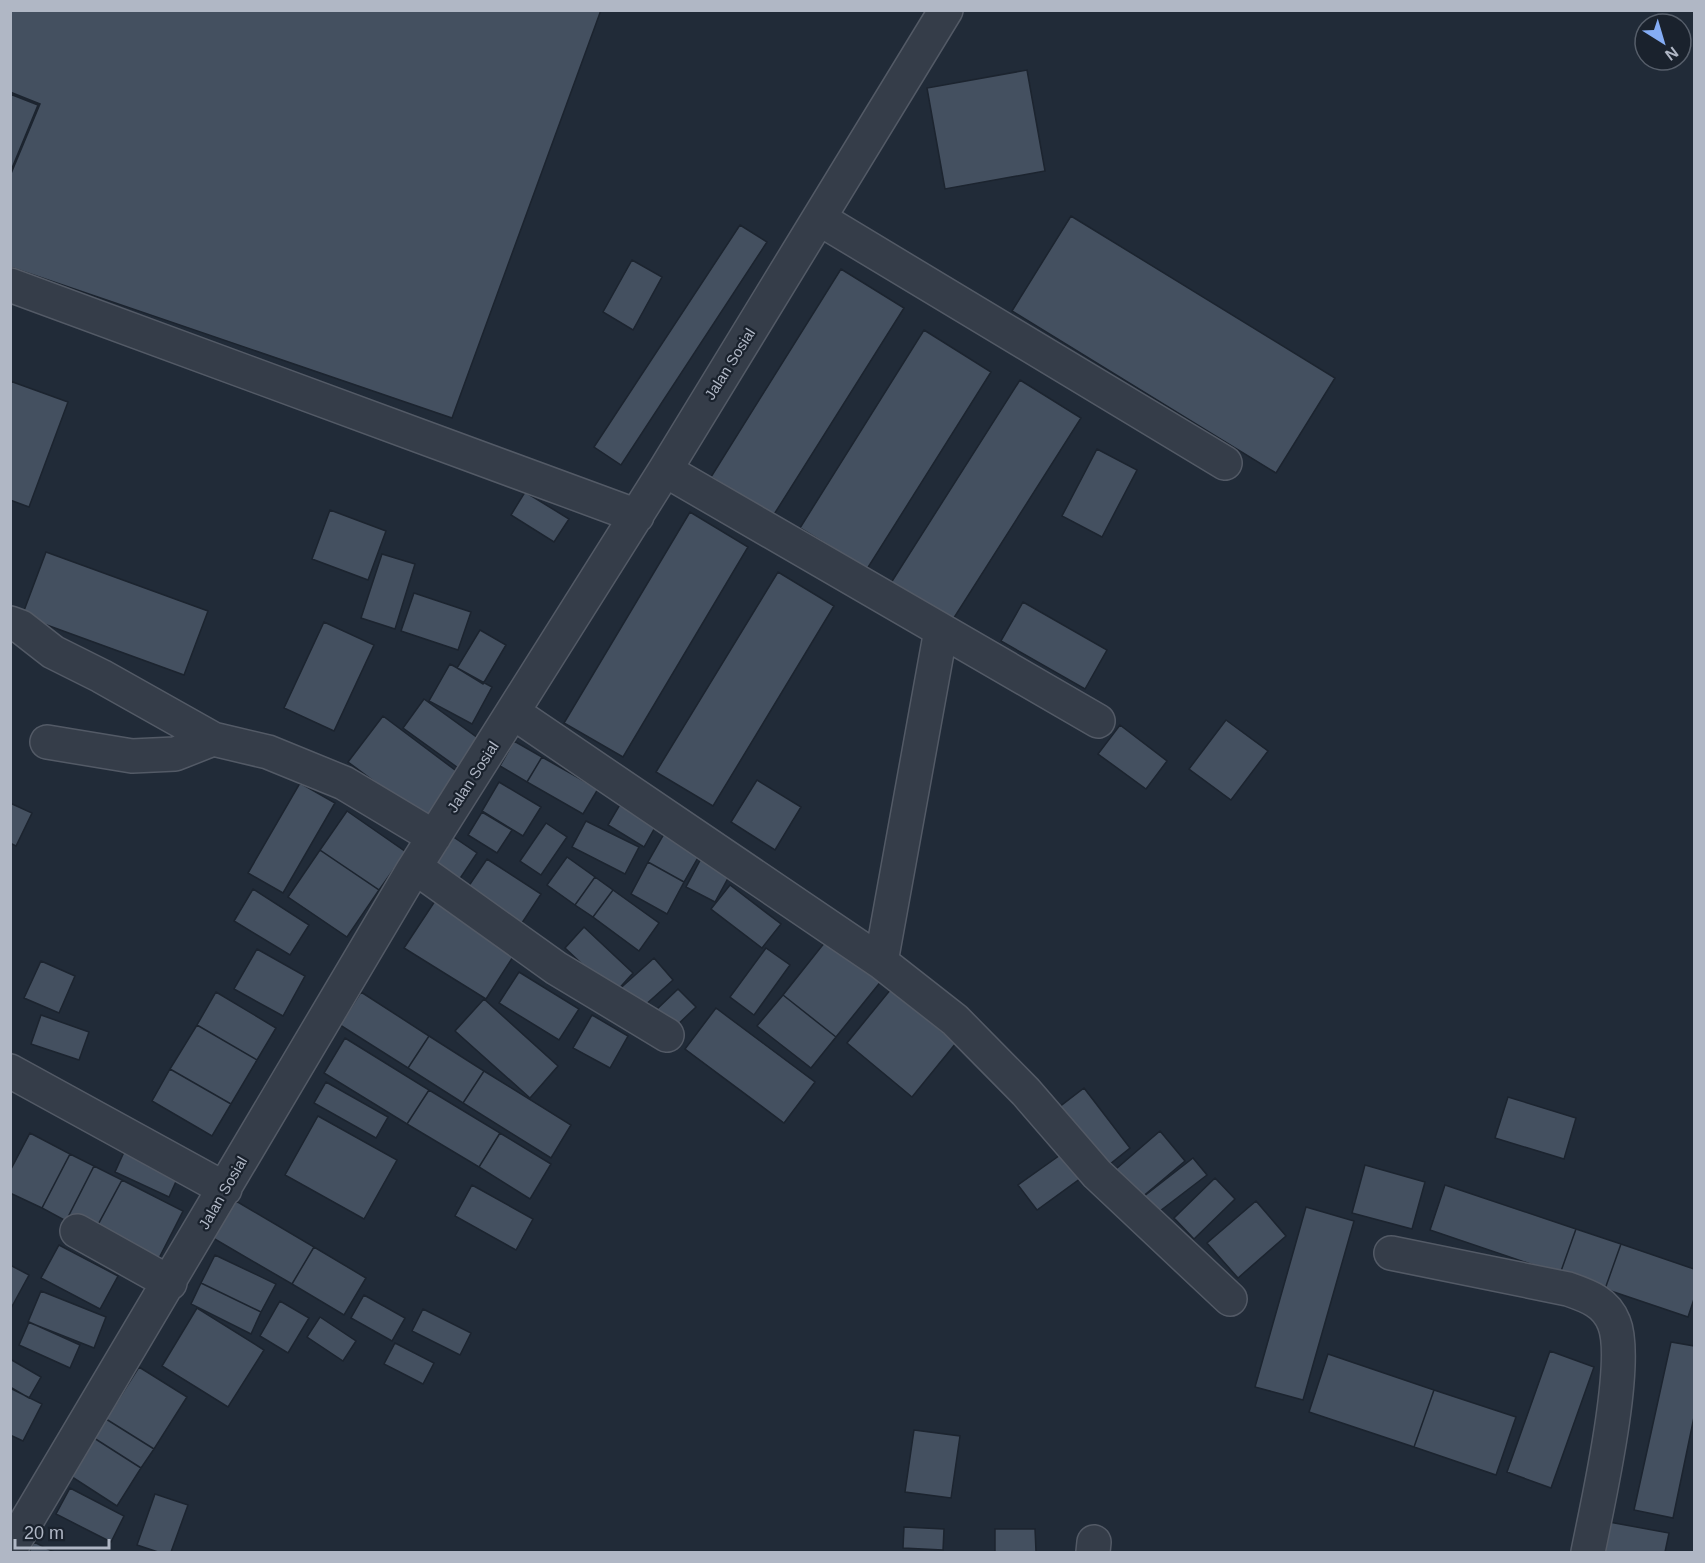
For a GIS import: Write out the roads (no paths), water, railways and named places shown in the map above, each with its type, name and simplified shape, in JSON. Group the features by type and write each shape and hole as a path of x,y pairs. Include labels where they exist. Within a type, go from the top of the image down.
{"street":[{"name":"Jalan Sosial","path":"10,1549 415,867 665,470 946,10"},
{"path":"820,219 1225,463"},
{"path":"10,285 636,516"},
{"path":"665,470 1098,721"},
{"path":"10,623 21,627 53,652 101,676 213,739 268,752 344,783 434,837"},
{"path":"881,962 941,630"},
{"path":"514,713 881,962 955,1020 992,1055 1097,1174 1230,1299"},
{"path":"47,742 132,756 175,754 213,739"},
{"path":"415,867 556,968 667,1035"},
{"path":"10,1071 225,1189"},
{"path":"77,1231 170,1282"},
{"path":"1391,1253 1592,1297 1603,1306 1614,1323 1619,1344 1615,1399 1588,1552"}]}
